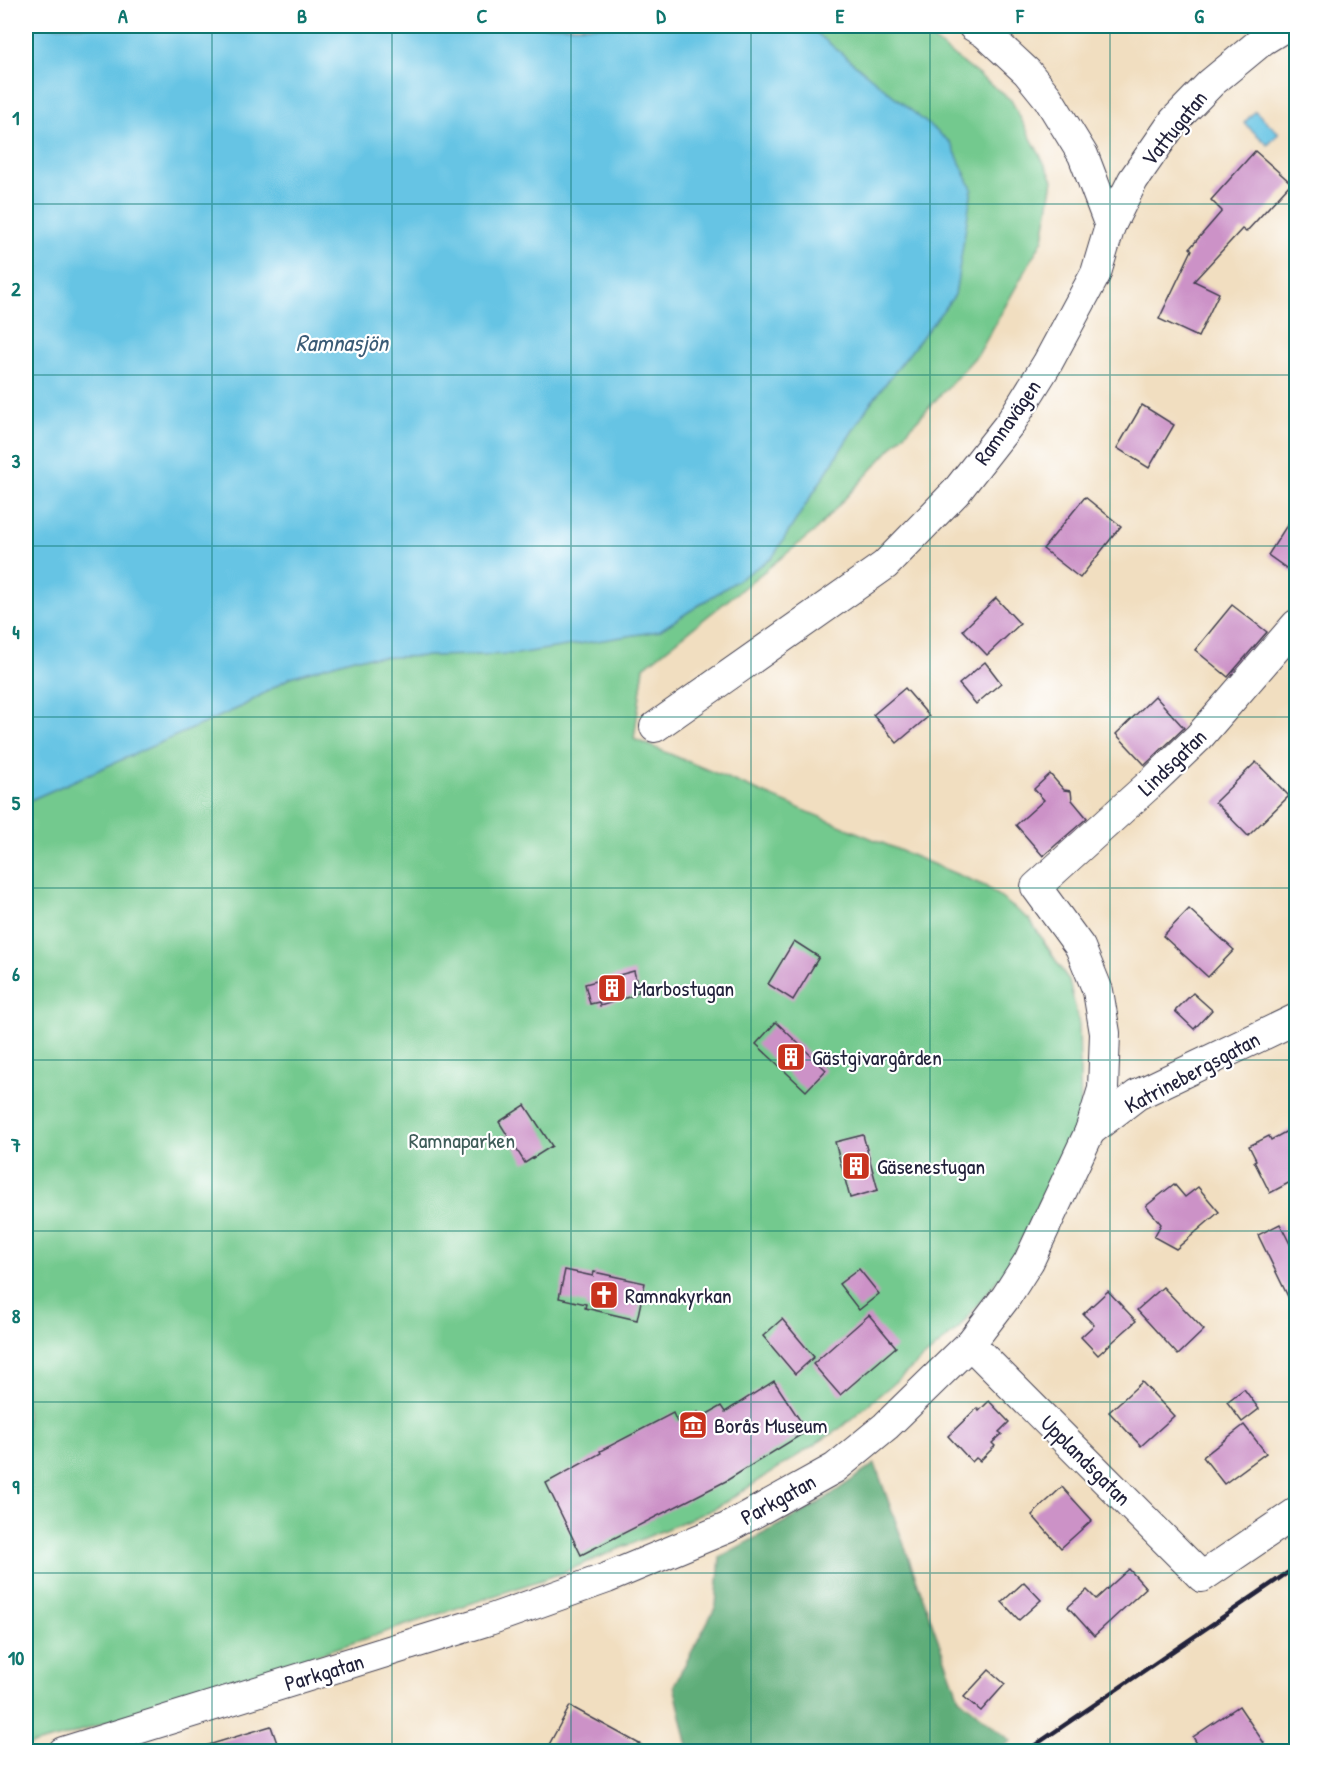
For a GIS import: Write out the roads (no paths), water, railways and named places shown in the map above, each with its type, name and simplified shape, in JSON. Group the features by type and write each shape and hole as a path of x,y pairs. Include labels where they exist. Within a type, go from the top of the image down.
{"street":[{"name":"Vattugatan","path":"1110,226 1133,180 1174,121 1211,83 1263,40 1286,26"},
{"path":"983,28 1027,72 1048,98 1083,155 1110,226"},
{"name":"Ramnavägen","path":"655,727 885,565 956,492 1011,422 1047,364 1096,273 1110,226"},
{"name":"Lindsgatan","path":"1036,887 1199,737 1296,625"},
{"name":"Parkgatan","path":"63,1752 489,1620 607,1578 727,1528 835,1468 886,1426 970,1344 1006,1297 1029,1261 1090,1131 1103,1089 1105,1034 1098,992 1080,947 1036,887"},
{"name":"Katrinebergsgatan","path":"1090,1131 1137,1095 1296,1019"},
{"name":"Upplandsgatan","path":"970,1344 1202,1577 1296,1514"}],"water":[{"name":"Ramnasjön","path":"26,26 808,26 951,143 972,189 955,295 869,405 772,558 659,631 517,654 354,658 291,677 241,707 26,802"},
{"path":"1255,111 1279,133 1268,145 1244,123"}],"railway":[{"path":"1025,1752 1296,1567"}],"place":[{"name":"Marbostugan","path":"612,988"},
{"name":"Gästgivargården","path":"791,1057"},
{"name":"Gäsenestugan","path":"856,1166"},
{"name":"Ramnakyrkan","path":"604,1295"},
{"name":"Borås Museum","path":"693,1425"}],"park label":[{"name":"Ramnaparken","path":"462,1140"}]}
